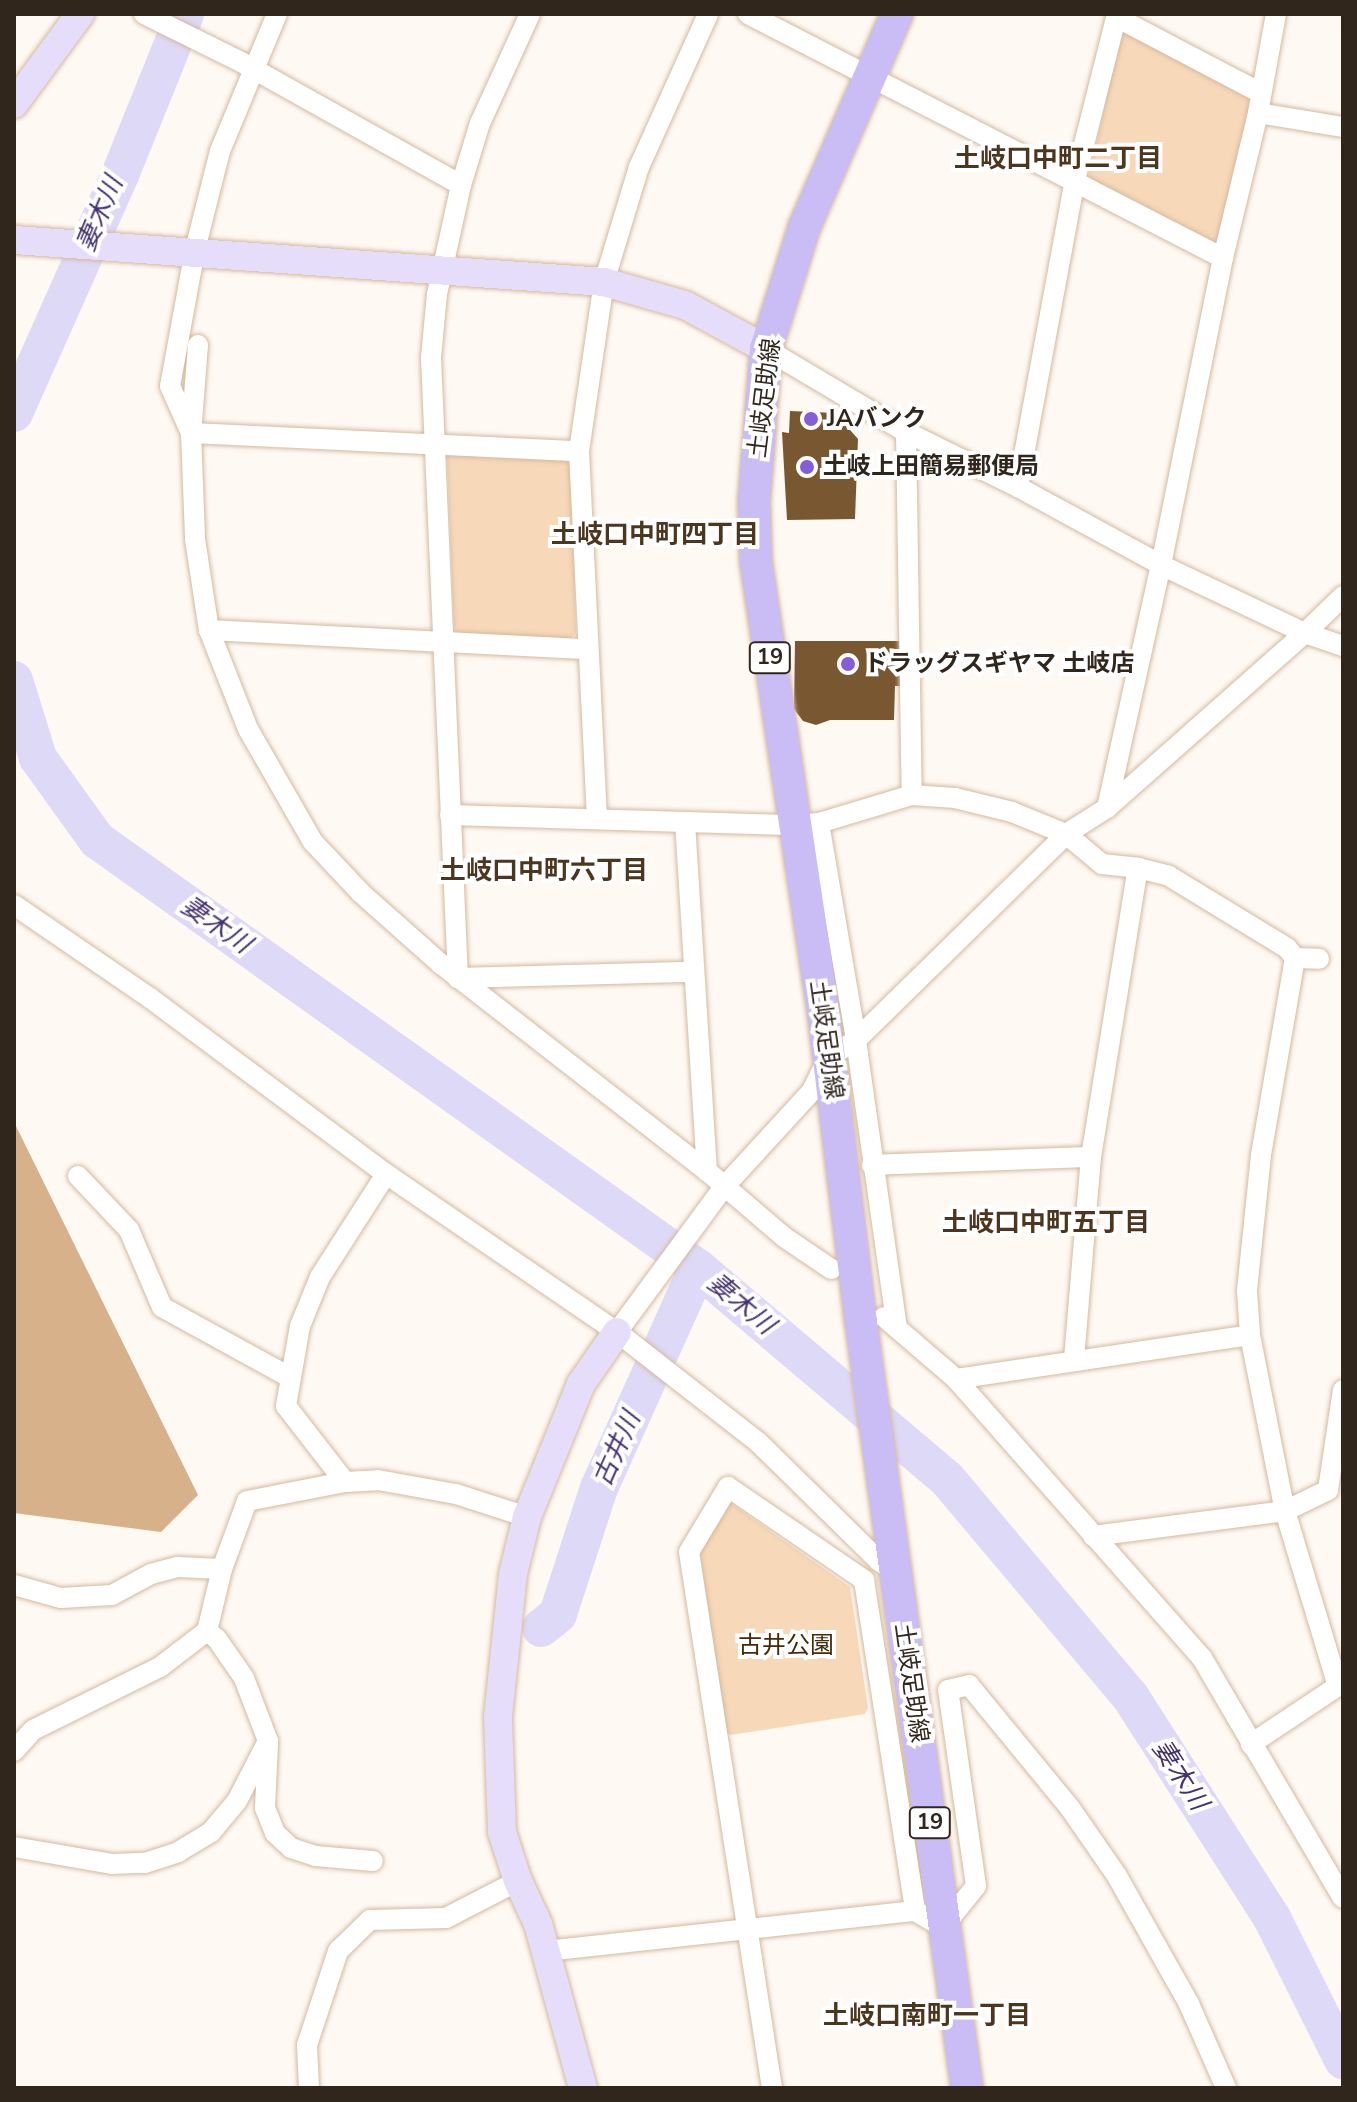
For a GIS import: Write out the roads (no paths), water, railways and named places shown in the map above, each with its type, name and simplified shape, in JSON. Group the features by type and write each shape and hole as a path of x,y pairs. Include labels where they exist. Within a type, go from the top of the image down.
{"main road":[{"name":"土岐足助線","path":"897,14 804,228 766,349 754,501 756,562 807,824 828,1058 881,1322 896,1565 967,2088"}],"street":[{"path":"14,104 80,14"},
{"path":"144,14 247,66 461,185"},
{"path":"191,433 170,386 186,250 247,66 277,14"},
{"path":"458,978 431,358 437,294 461,185 480,123 530,14"},
{"path":"597,819 579,451 604,282 639,167 708,14"},
{"path":"748,14 1223,258"},
{"path":"1107,808 1161,565 1223,258 1260,103 1276,14"},
{"path":"1018,487 1075,180 1116,16 1260,103 1343,127"},
{"path":"14,240 604,282 685,305 906,432 1018,487 1161,565 1305,633 1343,646"},
{"path":"198,345 191,433 195,539 209,630 248,729 313,842 361,893 458,978 707,1171 723,1188 831,1269"},
{"path":"906,432 912,795"},
{"path":"191,433 579,451"},
{"path":"583,2088 538,1924 518,1881 502,1832 498,1717 511,1587 527,1517 581,1384 723,1188 812,1091 828,1058 856,1040 1066,834 1107,808 1343,596"},
{"path":"209,630 588,649"},
{"path":"450,815 807,824 912,795 984,803 1066,834 1102,864 1138,868 1181,883 1287,948 1295,958 1261,1155 1247,1291 1250,1335 1285,1511 1338,1686 1251,1744"},
{"path":"685,822 692,972 707,1171"},
{"path":"807,824 856,1040 872,1165 881,1322 956,1379 1202,1658 1251,1744 1334,1864 1343,1898"},
{"path":"1074,1359 1091,1157 1138,868"},
{"path":"14,905 150,998 386,1174 622,1326 758,1442 879,1561 896,1565"},
{"path":"1295,958 1319,959"},
{"path":"458,978 692,972"},
{"path":"872,1165 1091,1157"},
{"path":"345,1482 286,1406 300,1326 320,1277 386,1174"},
{"path":"78,1176 129,1230 162,1307 291,1378"},
{"path":"956,1379 1250,1335"},
{"path":"1093,1536 1285,1511 1328,1490 1343,1390"},
{"path":"14,1751 33,1730 160,1667 207,1631 222,1569 247,1501 345,1482 378,1480 456,1494 527,1517"},
{"path":"772,2088 689,1552 728,1487 864,1580 915,1911"},
{"path":"14,1585 61,1598 112,1595 151,1574 178,1567 222,1569"},
{"path":"207,1631 217,1639 244,1678 268,1741 265,1808 275,1833 291,1848 316,1856 373,1861"},
{"path":"546,1951 915,1911 943,1927 976,1886 948,1690 969,1685 1070,1808 1117,1876 1189,2004 1221,2087"},
{"path":"14,1847 112,1864 145,1863 178,1852 211,1832 237,1801 268,1741"},
{"path":"309,2088 307,2045 338,1951 370,1920 446,1918 518,1881"}],"waterway":[{"name":"妻木川","path":"14,413 120,175 185,14"},
{"name":"妻木川","path":"14,680 38,758 97,840 698,1268 947,1479 1130,1696 1273,1920 1343,2060"},
{"name":"古井川","path":"541,1628 558,1614 599,1488 698,1268"}],"place":[{"name":"JAバンク","path":"811,419"},
{"name":"土岐上田簡易郵便局","path":"807,467"},
{"name":"ドラッグスギヤマ 土岐店","path":"848,664"}],"district":[{"name":"土岐口中町二丁目","path":"1058,159"},
{"name":"土岐口中町四丁目","path":"655,535"},
{"name":"土岐口中町六丁目","path":"544,871"},
{"name":"土岐口中町五丁目","path":"1046,1223"},
{"name":"土岐口南町一丁目","path":"927,2016"}],"park label":[{"name":"古井公園","path":"786,1646"}]}
